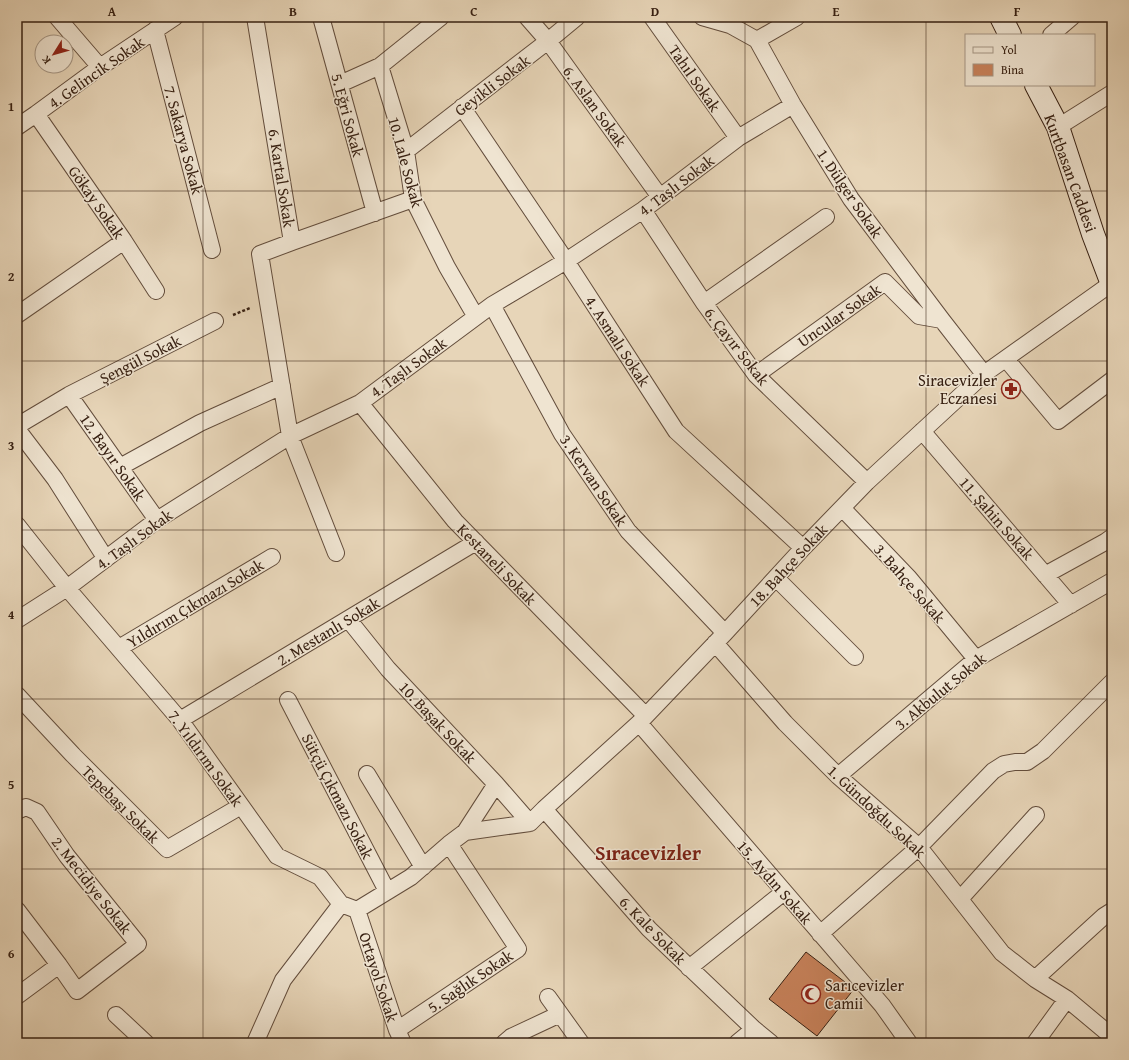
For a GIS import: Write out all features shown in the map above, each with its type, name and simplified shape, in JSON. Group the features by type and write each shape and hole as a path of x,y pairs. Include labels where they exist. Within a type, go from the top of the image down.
{"main road":[{"path":"1001,17 1010,34"},
{"name":"Kurtbasan Caddesi","path":"1037,86 1058,127 1093,234 1112,284"}],"street":[{"path":"57,17 100,66"},
{"name":"4. Gelincik Sokak","path":"18,125 36,114 100,66 175,17"},
{"name":"6. Kartal Sokak","path":"255,17 292,242 260,254 290,436 336,553"},
{"name":"5. Eğri Sokak","path":"321,17 375,213"},
{"path":"340,84 380,66 441,17"},
{"name":"6. Aslan Sokak","path":"527,17 548,41 660,197"},
{"name":"Geyikli Sokak","path":"406,151 577,17"},
{"name":"Tahıl Sokak","path":"652,17 738,138"},
{"path":"702,17 730,25 757,40 797,17"},
{"path":"1052,34 1072,17"},
{"name":"7. Sakarya Sokak","path":"155,30 212,250"},
{"name":"1. Dülger Sokak","path":"757,40 793,105 851,199 984,374"},
{"name":"10. Lale Sokak","path":"380,66 406,151 413,199 447,267 476,317"},
{"path":"1058,127 1112,93"},
{"name":"4. Taşlı Sokak","path":"17,620 67,588 157,520 290,436 360,403 492,305 566,261 643,210 738,138 793,105"},
{"name":"4. Asmalı Sokak","path":"462,107 566,261 676,431 803,548"},
{"name":"Gökay Sokak","path":"36,114 156,290"},
{"path":"292,242 413,199"},
{"name":"6. Çayır Sokak","path":"643,210 704,303 756,375 867,482"},
{"path":"704,303 826,217"},
{"path":"17,314 124,241"},
{"name":"Uncular Sokak","path":"756,375 885,282 919,316 942,320"},
{"name":"18. Bahçe Sokak","path":"530,823 642,719 867,482 922,431 984,374 1112,284"},
{"name":"3. Kervan Sokak","path":"492,305 562,434 628,531 720,638"},
{"name":"Şengül Sokak","path":"17,426 69,395 215,321"},
{"path":"1006,359 1058,421 1112,380"},
{"path":"120,467 200,423 282,386"},
{"name":"12. Bayır Sokak","path":"69,395 157,520"},
{"name":"Kestaneli Sokak","path":"360,403 455,520 642,719"},
{"path":"17,429 55,479 106,558"},
{"name":"11. Şahin Sokak","path":"922,431 1071,605"},
{"name":"3. Bahçe Sokak","path":"842,508 909,578 976,660"},
{"name":"7. Yıldırım Sokak","path":"17,525 67,588 180,720 276,856 320,876 341,904"},
{"path":"1045,575 1112,538"},
{"name":"2. Mestanlı Sokak","path":"180,720 476,542"},
{"name":"Yıldırım Çıkmazı Sokak","path":"119,648 272,557"},
{"path":"776,578 855,657"},
{"name":"3. Akbulut Sokak","path":"838,776 976,660 1112,581"},
{"name":"10. Başak Sokak","path":"348,619 388,669 496,784 530,823"},
{"name":"1. Gündoğdu Sokak","path":"720,638 785,723 838,776 919,847 1002,953 1035,979 1067,999 1111,1035"},
{"path":"820,934 919,847 993,771 1004,764 1027,762 1043,751 1112,682"},
{"name":"Tepebaşı Sokak","path":"17,695 72,756 167,849 241,806"},
{"name":"Sütçü Çıkmazı Sokak","path":"288,700 387,891"},
{"name":"15. Aydın Sokak","path":"642,719 784,892 882,1005 909,1043"},
{"path":"367,774 423,867"},
{"path":"255,1043 283,980 341,904 357,910 411,877 465,832 496,784"},
{"name":"2. Mecidiye Sokak","path":"17,811 26,807 37,812 67,856 138,944 77,991 17,910"},
{"name":"6. Kale Sokak","path":"544,809 648,929 754,1029 771,1043"},
{"path":"960,899 1036,814"},
{"path":"465,832 530,823"},
{"name":"5. Sağlık Sokak","path":"400,1037 518,949 449,844"},
{"path":"690,968 784,892"},
{"name":"Ortayol Sokak","path":"357,910 400,1037"},
{"path":"1035,979 1112,910"},
{"path":"17,996 59,965"},
{"path":"548,996 581,1043"},
{"path":"1035,1043 1067,999"},
{"path":"504,1043 511,1037 560,1014"},
{"path":"116,1015 146,1043"},
{"path":"737,1043 754,1029"}],"path":[{"path":"215,321 268,301"}],"building":[{"name":"Sarıcevizler Camii","path":"806,952 854,989 817,1036 769,999"}],"place":[{"name":"Siracevizler Eczanesi","path":"1011,389"},
{"name":"Sarıcevizler Camii","path":"811,994"}],"district":[{"name":"Sıracevizler","path":"648,853"}]}
